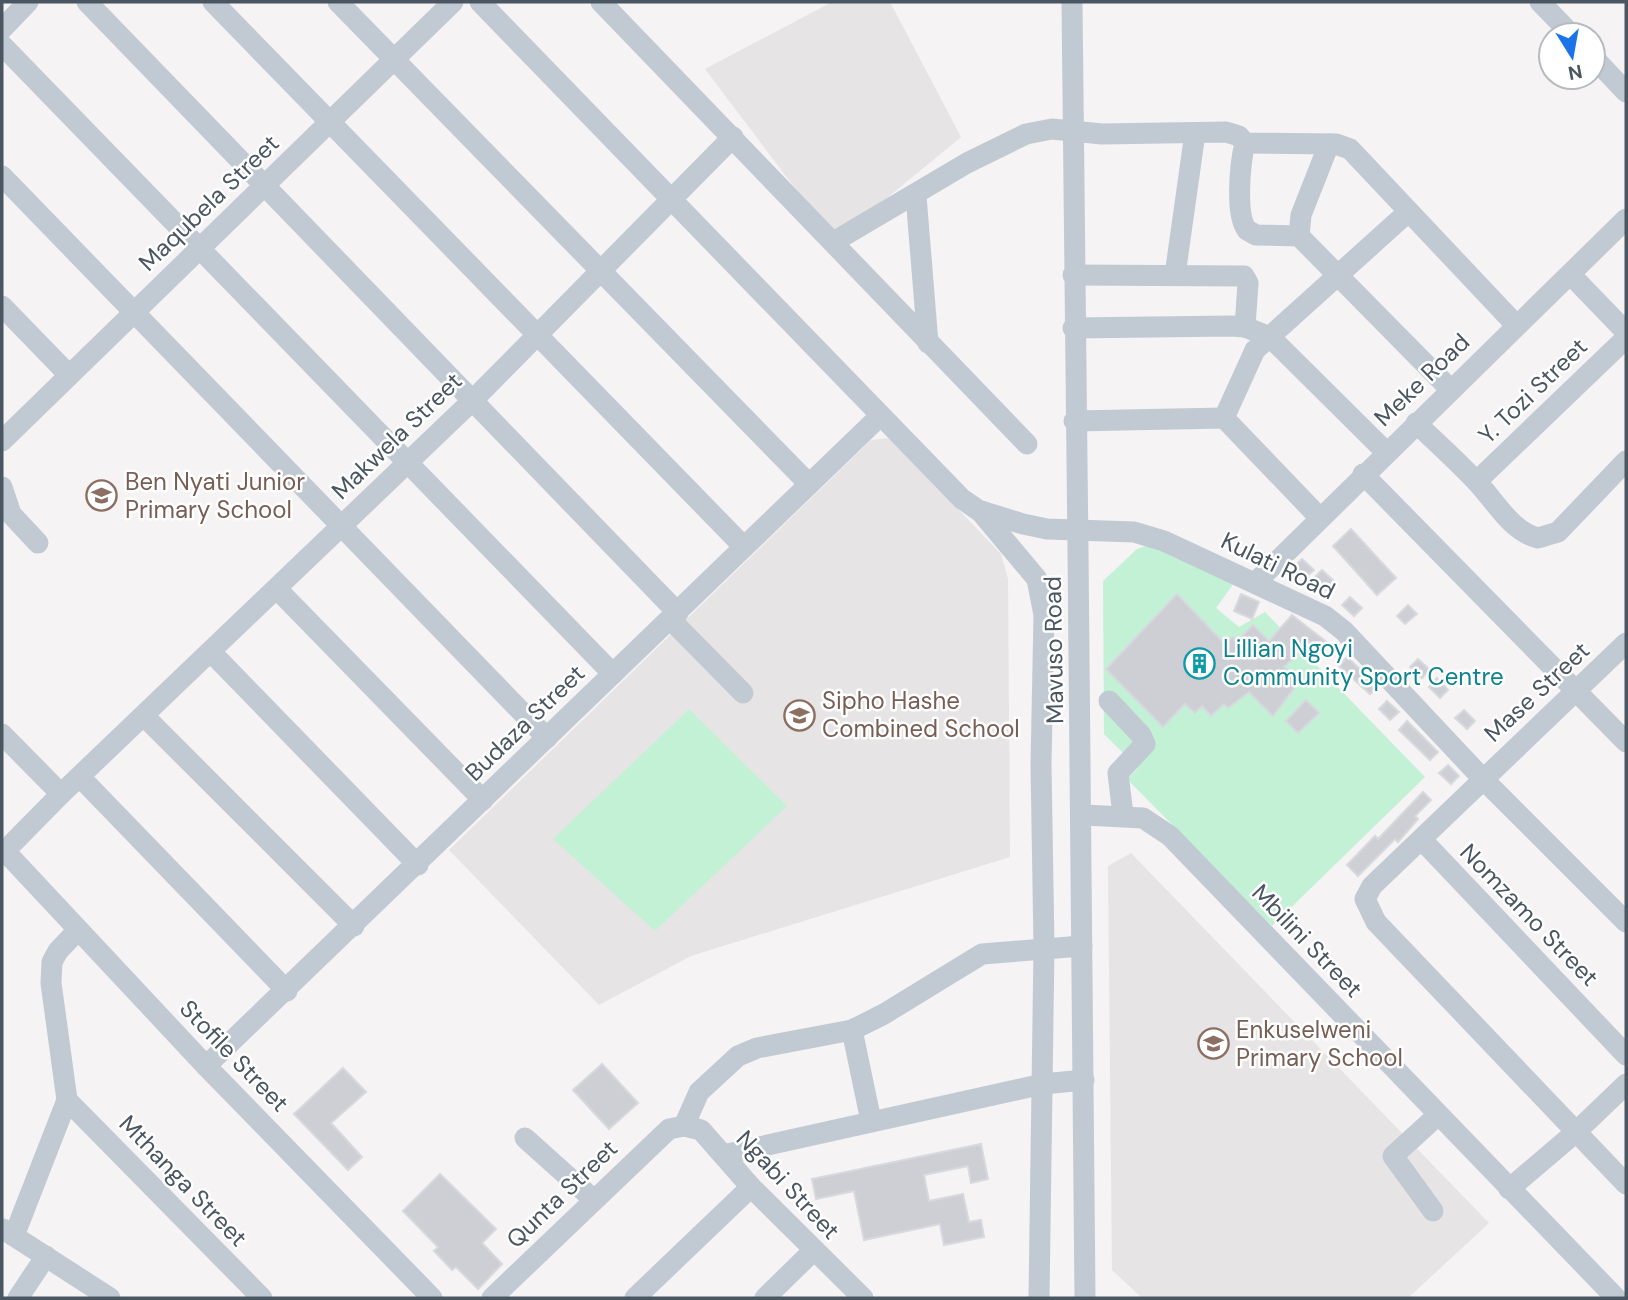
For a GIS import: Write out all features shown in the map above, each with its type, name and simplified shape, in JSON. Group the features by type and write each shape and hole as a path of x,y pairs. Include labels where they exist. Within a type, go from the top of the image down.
{"street":[{"path":"2,29 29,2"},
{"path":"87,2 472,401 675,616 743,694"},
{"path":"213,2 744,547"},
{"path":"338,2 809,484"},
{"name":"Maqubela Street","path":"3,438 453,2"},
{"path":"480,2 879,417 962,499 978,510 1037,579 1042,594 1040,867 1044,947 1040,1298"},
{"path":"601,2 835,241 928,343 1027,444"},
{"name":"Mavuso Road","path":"1072,2 1074,421 1079,530 1084,815 1082,946 1085,1298"},
{"path":"2,45 613,674"},
{"path":"1607,69 1623,82"},
{"path":"835,241 1013,139 1042,130 1102,134 1226,132 1239,136 1245,143 1329,144 1350,149 1516,325"},
{"path":"1175,275 1195,133"},
{"name":"Makwela Street","path":"4,850 472,401 733,136"},
{"path":"1245,143 1240,169 1242,224 1256,235 1299,236 1450,389"},
{"path":"1299,236 1301,215 1329,144"},
{"path":"2,176 547,738"},
{"path":"916,196 928,343"},
{"path":"1224,418 1249,360 1270,337 1341,276 1408,212"},
{"name":"Meke Road","path":"1256,582 1450,389 1625,222"},
{"path":"1570,274 1626,332"},
{"path":"1073,275 1245,277 1245,327"},
{"path":"2,306 69,375"},
{"path":"1073,328 1245,327 1270,337 1386,452"},
{"name":"Y. Tozi Street","path":"1477,481 1626,338"},
{"name":"Budaza Street","path":"206,1066 418,865 879,417"},
{"path":"1074,421 1224,418 1319,517"},
{"path":"1416,423 1477,481 1512,523 1523,532 1538,538 1558,532 1626,461"},
{"path":"1363,474 1626,742"},
{"path":"2,487 11,514 38,542"},
{"name":"Kulati Road","path":"978,510 1023,524 1134,532 1164,541 1325,616 1344,631 1482,778 1626,922"},
{"path":"277,589 483,800"},
{"name":"Mase Street","path":"1576,1132 1370,916 1365,904 1367,892 1423,841 1482,778 1578,691 1626,643"},
{"path":"211,652 418,865"},
{"path":"1110,701 1142,735 1145,744 1118,773 1123,815"},
{"path":"144,716 354,926"},
{"path":"2,734 61,794"},
{"path":"81,778 287,991"},
{"name":"Mbilini Street","path":"1084,815 1143,818 1170,836 1616,1298"},
{"name":"Nomzamo Street","path":"1423,841 1626,1055"},
{"name":"Stofile Street","path":"4,850 206,1066 432,1298"},
{"path":"78,929 52,962 67,1100 8,1232 110,1298"},
{"path":"677,1127 699,1092 738,1056 757,1048 852,1030 884,1014 973,957 989,952 1082,946"},
{"path":"852,1030 872,1121"},
{"path":"723,1155 1043,1084 1084,1080"},
{"path":"1509,1189 1576,1132 1626,1084"},
{"name":"Mthanga Street","path":"67,1100 262,1298"},
{"path":"1433,1211 1393,1156 1437,1115"},
{"name":"Ngabi Street","path":"677,1127 701,1130 751,1187 863,1298"},
{"name":"Qunta Street","path":"492,1298 594,1200 677,1127"},
{"path":"1576,1132 1626,1184"},
{"path":"525,1138 594,1200"},
{"path":"635,1298 751,1187"},
{"path":"765,1298 813,1251"},
{"path":"18,1298 46,1256"}],"shaded area":[{"path":"832,2 890,2 961,137 835,241 705,69"},
{"name":"Sipho Hashe Combined School","path":"890,438 1001,554 1008,579 1010,857 691,956 599,1005 449,850 871,440"},
{"name":"Enkuselweni Primary School","path":"1131,853 1489,1223 1408,1298 1142,1298 1112,1270 1108,866"}],"green space":[{"path":"1149,545 1234,583 1216,608 1239,627 1265,612 1425,777 1272,926 1127,779 1138,768 1104,734 1103,581 1137,549"},
{"path":"689,709 787,806 655,931 553,839"}],"building":[{"path":"1351,529 1396,578 1377,595 1333,546"},
{"path":"1302,559 1314,570 1305,578 1294,567"},
{"path":"1322,570 1334,581 1326,590 1314,578"},
{"name":"Lillian Ngoyi Community Sport Centre","path":"1177,594 1225,644 1233,637 1237,641 1253,625 1269,641 1292,615 1329,644 1319,656 1306,646 1284,667 1299,682 1273,716 1249,692 1228,708 1224,704 1211,716 1202,706 1195,713 1185,704 1163,727 1106,669"},
{"path":"1241,594 1259,602 1252,619 1234,611"},
{"path":"1350,597 1362,608 1354,616 1342,605"},
{"path":"1408,605 1417,614 1405,624 1397,616"},
{"path":"1347,657 1378,686 1370,694 1339,666"},
{"path":"1418,659 1430,670 1422,678 1410,667"},
{"path":"1437,678 1448,690 1440,698 1429,687"},
{"path":"1306,700 1319,713 1298,733 1286,721"},
{"path":"1387,701 1399,712 1390,720 1379,709"},
{"path":"1464,710 1475,721 1467,729 1455,718"},
{"path":"1407,721 1438,752 1430,760 1399,730"},
{"path":"1448,765 1459,776 1451,784 1439,773"},
{"path":"1423,792 1431,800 1415,816 1418,819 1398,842 1395,839 1358,876 1347,865 1375,836 1378,839"},
{"path":"602,1064 638,1103 609,1129 573,1090"},
{"path":"343,1068 366,1092 331,1123 362,1157 348,1170 294,1114"},
{"path":"981,1144 988,1179 971,1183 968,1166 924,1175 929,1201 963,1194 969,1222 981,1220 984,1237 944,1245 940,1224 864,1240 854,1191 816,1199 812,1179"},
{"path":"440,1174 496,1229 482,1243 502,1264 478,1289 456,1267 452,1270 434,1251 438,1247 403,1211"}],"place":[{"name":"Ben Nyati Junior Primary School","path":"102,496"},
{"name":"Lillian Ngoyi Community Sport Centre","path":"1200,663"},
{"name":"Sipho Hashe Combined School","path":"799,715"},
{"name":"Enkuselweni Primary School","path":"1213,1044"}]}
